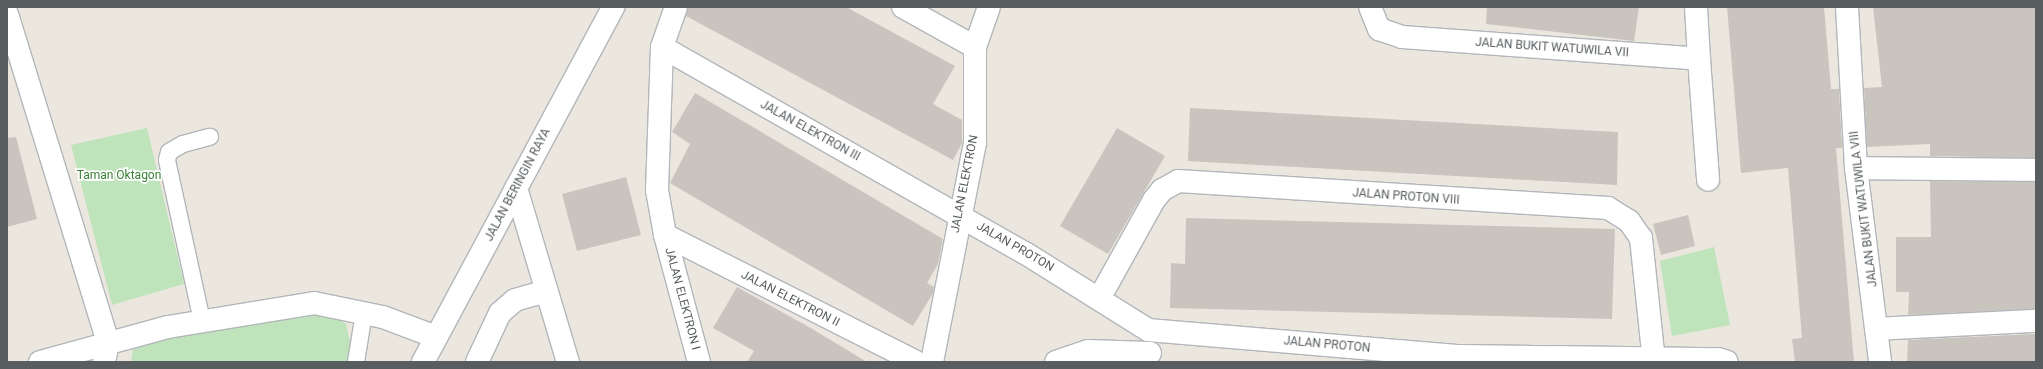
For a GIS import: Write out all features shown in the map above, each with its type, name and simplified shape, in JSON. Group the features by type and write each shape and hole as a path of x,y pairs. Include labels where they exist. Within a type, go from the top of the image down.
{"street":[{"name":"JALAN BERINGIN RAYA","path":"423,362 613,7"},
{"path":"665,235 657,190 662,48 676,7"},
{"path":"903,7 975,47"},
{"name":"JALAN ELEKTRON","path":"932,362 967,219 975,142 975,47 989,7"},
{"name":"JALAN BUKIT WATUWILA VII","path":"1370,7 1380,29 1402,37 1699,59"},
{"path":"1696,7 1708,180"},
{"name":"JALAN BUKIT WATUWILA VIII","path":"1847,7 1856,168 1880,362"},
{"path":"7,14 106,352"},
{"name":"JALAN ELEKTRON III","path":"662,48 967,219"},
{"path":"1856,168 2036,170"},
{"name":"JALAN PROTON VIII","path":"1100,298 1154,200 1162,190 1178,181 1608,208 1629,221 1641,238 1654,360"},
{"path":"516,188 568,362"},
{"name":"JALAN PROTON","path":"967,219 1100,298 1148,330 1318,353 1460,359 1608,361 1718,359 1727,362"},
{"name":"JALAN ELEKTRON I","path":"665,235 699,362"},
{"name":"JALAN ELEKTRON II","path":"665,235 916,362"},
{"path":"477,362 500,314 514,300 547,291"},
{"path":"40,362 106,352 202,321 314,303 364,313 436,337"},
{"path":"1876,329 2036,321"},
{"path":"1056,362 1088,351 1150,358 1148,330"}],"lane":[{"path":"202,321 167,160 169,152 183,144 210,137"},
{"path":"356,362 364,313"}],"green space":[{"name":"Taman Oktagon","path":"147,128 184,284 112,305 71,145"},
{"path":"1714,247 1730,325 1672,336 1660,261"},
{"path":"328,310 346,324 352,350 349,362 131,362 134,343"}],"building":[{"path":"688,7 846,7 955,66 933,104 962,120 962,143 953,160 686,16"},
{"path":"1487,7 1639,7 1634,41 1486,24"},
{"path":"1727,7 1824,7 1831,89 1839,89 1842,148 1836,148 1854,362 1795,362 1792,339 1802,338 1788,168 1741,173"},
{"path":"1873,7 2036,7 2036,158 1930,156 1930,144 1867,147 1864,88 1882,87"},
{"path":"695,93 943,239 938,264 927,283 934,287 933,293 913,326 670,183 690,144 672,132"},
{"path":"1190,108 1618,132 1617,185 1188,161"},
{"path":"1117,128 1165,156 1108,254 1060,226"},
{"path":"16,137 37,219 7,227 7,138"},
{"path":"626,177 641,235 577,251 562,194"},
{"path":"1930,181 2036,182 2036,309 1908,315 1909,292 1896,292 1896,237 1931,237"},
{"path":"1688,215 1695,246 1661,255 1653,224"},
{"path":"1186,218 1615,229 1612,319 1170,308 1171,263 1185,264"},
{"path":"737,287 809,327 867,362 747,362 754,351 713,328"},
{"path":"2036,334 2036,362 1907,362 1908,340"}]}
